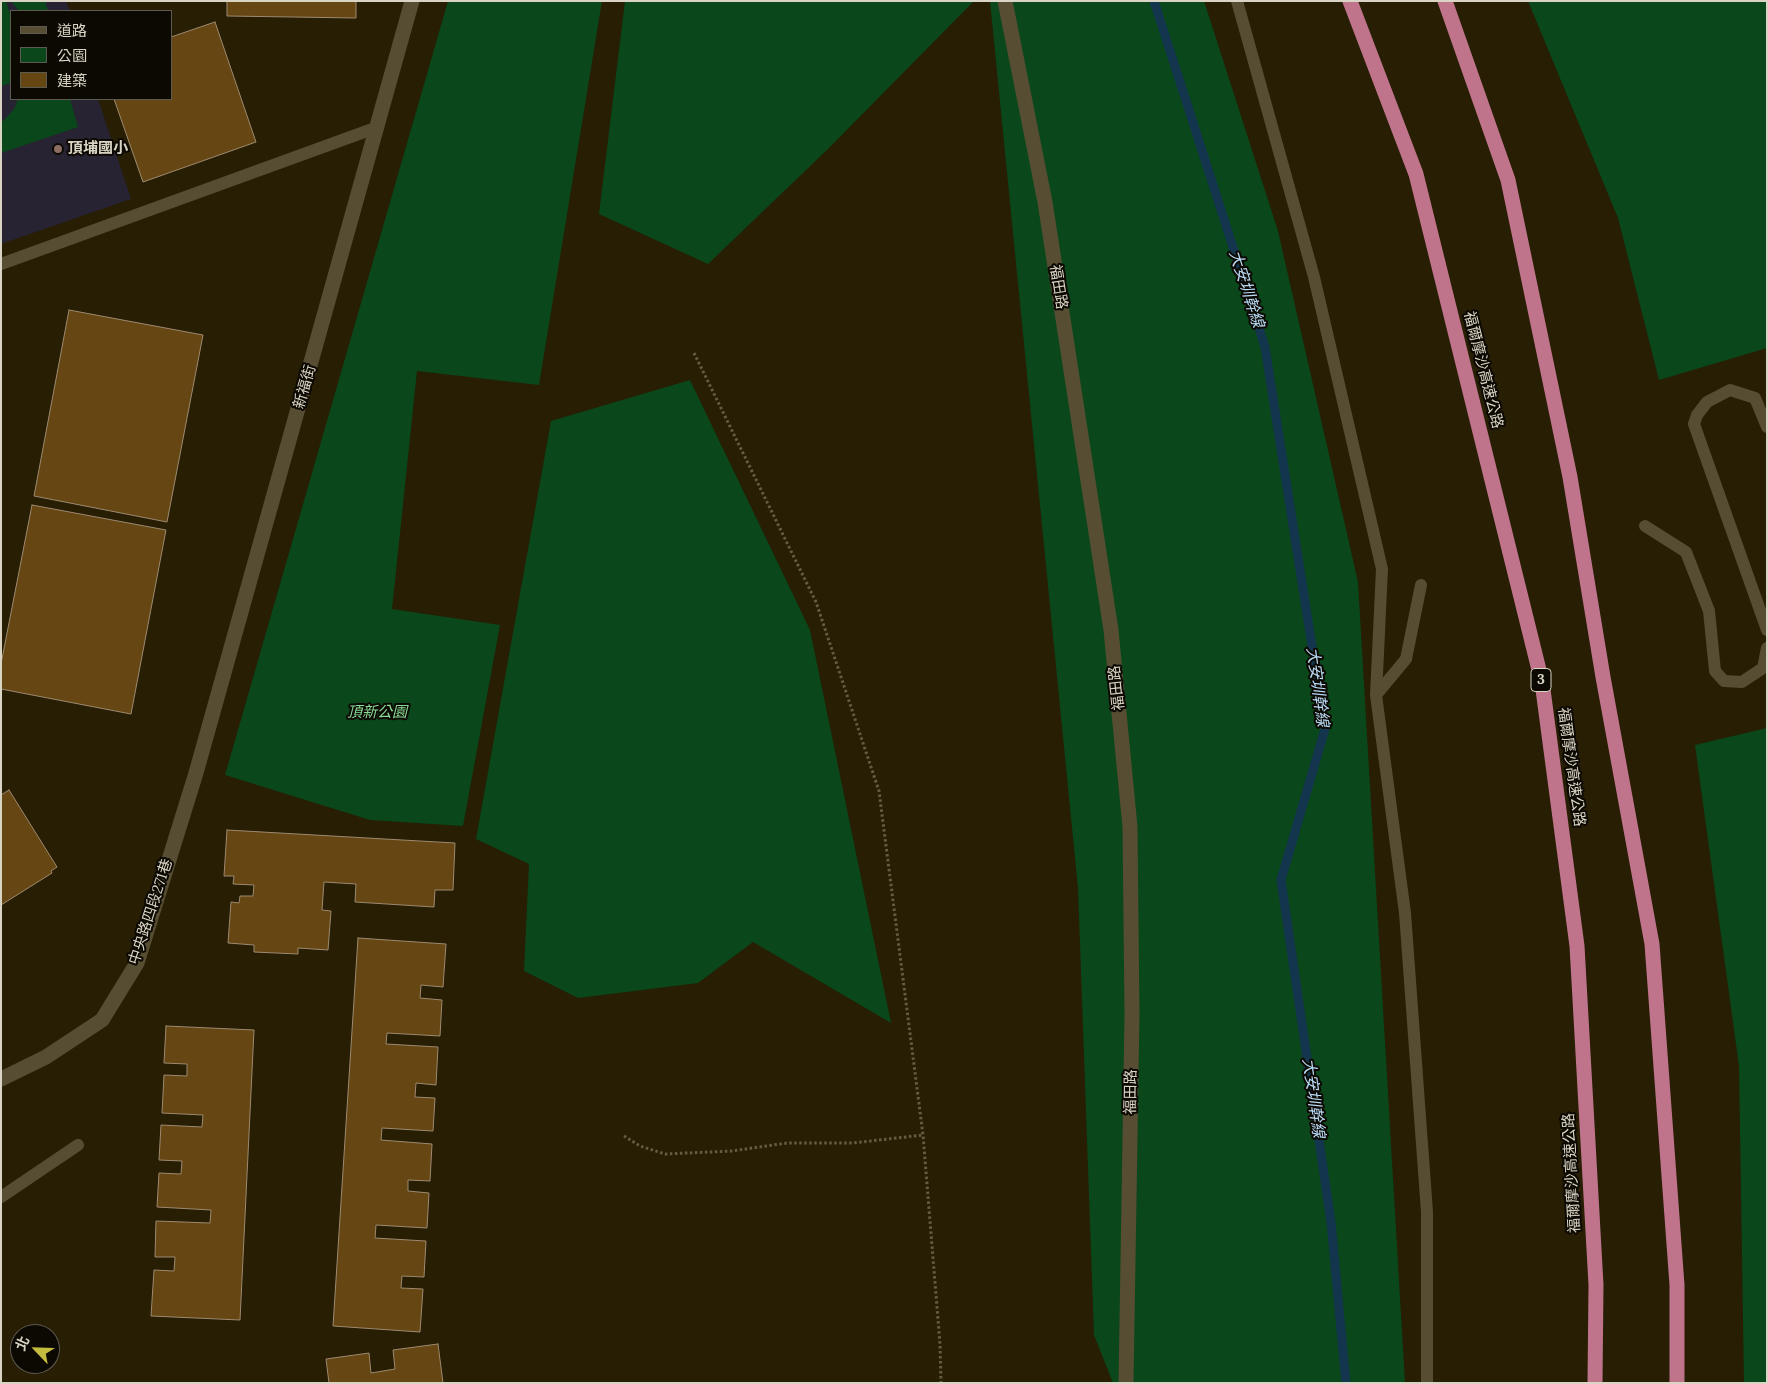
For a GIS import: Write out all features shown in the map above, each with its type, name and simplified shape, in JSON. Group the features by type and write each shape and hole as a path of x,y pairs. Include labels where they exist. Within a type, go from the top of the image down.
{"highway":[{"name":"福爾摩沙高速公路","path":"1350,1 1416,174 1542,682 1577,946 1596,1285 1595,1383"},
{"path":"1445,1 1508,180 1570,477 1603,677 1652,944 1677,1285 1678,1383"}],"street":[{"name":"新福街","path":"196,773 412,1"},
{"name":"福田路","path":"1005,1 1045,202 1111,630 1130,827 1132,1015 1126,1383"},
{"name":"中央路四段271巷","path":"1,1079 46,1057 102,1020 137,963 196,773"}],"lane":[{"path":"1237,1 1314,277 1382,569 1376,695 1408,943 1428,1212 1427,1383"},
{"path":"1,264 378,127"},
{"path":"1767,427 1755,398 1730,390 1708,402 1697,415 1694,424 1767,630"},
{"path":"1646,526 1686,552 1709,611 1715,671 1724,681 1742,682 1762,668 1767,648"},
{"path":"1376,695 1406,659 1422,585"},
{"path":"1,1197 78,1145"}],"path":[{"path":"694,353 816,602 879,791 923,1135 941,1383"},
{"path":"624,1136 640,1146 665,1154 732,1151 787,1143 853,1143 923,1135"}],"shaded area":[{"name":"頂埔國小","path":"1,1 66,1 70,10 10,10 10,100 98,100 131,199 1,244"}],"green space":[{"path":"1,1 6,1 10,14 10,83 1,86"},
{"path":"11,1 45,1 48,10 18,10"},
{"name":"頂新公園","path":"448,1 602,1 539,385 417,371 392,609 500,625 463,826 370,820 225,775"},
{"path":"625,1 974,1 828,149 708,264 599,214"},
{"path":"990,1 1204,1 1278,231 1358,582 1405,1383 1113,1383 1094,1335 1078,888"},
{"path":"1528,1 1767,1 1767,348 1659,380 1618,218"},
{"path":"18,100 70,100 78,127 1,153 1,123 14,109"},
{"path":"690,380 810,630 891,1023 753,942 698,983 578,998 524,971 529,864 476,839 551,421"},
{"path":"1767,728 1767,1383 1744,1383 1739,1066 1695,745"}],"building":[{"path":"227,1 356,1 356,18 227,16"},
{"path":"215,22 256,142 143,182 114,100 172,100 172,37"},
{"path":"69,310 203,335 167,522 34,496"},
{"path":"32,505 166,530 131,714 1,689 1,664"},
{"path":"9,790 57,867 51,871 52,873 1,905 1,795"},
{"path":"227,830 455,843 453,890 435,890 434,907 355,902 356,884 324,882 322,910 331,911 328,950 298,948 298,954 254,952 254,945 228,943 231,902 239,903 240,896 253,896 254,885 233,884 234,876 224,876"},
{"path":"358,938 446,944 443,987 421,985 420,998 442,1000 440,1036 387,1033 386,1044 438,1047 436,1085 416,1083 415,1097 435,1098 433,1131 382,1128 381,1140 432,1144 430,1181 408,1180 408,1191 429,1193 427,1228 376,1225 375,1238 426,1241 424,1277 402,1276 401,1288 423,1289 420,1332 333,1326"},
{"path":"166,1026 254,1030 240,1320 151,1316 154,1270 174,1271 175,1257 155,1257 156,1221 210,1223 211,1210 157,1207 159,1173 181,1174 182,1161 159,1160 161,1125 202,1127 203,1115 162,1113 164,1075 187,1076 187,1064 164,1063"},
{"path":"438,1344 443,1383 329,1383 326,1359 369,1353 371,1373 395,1369 393,1350"}],"waterway":[{"name":"大安圳幹線","path":"1154,1 1265,347 1325,729 1281,880 1331,1222 1346,1383"}],"place":[{"name":"頂埔國小","path":"58,149"}]}
